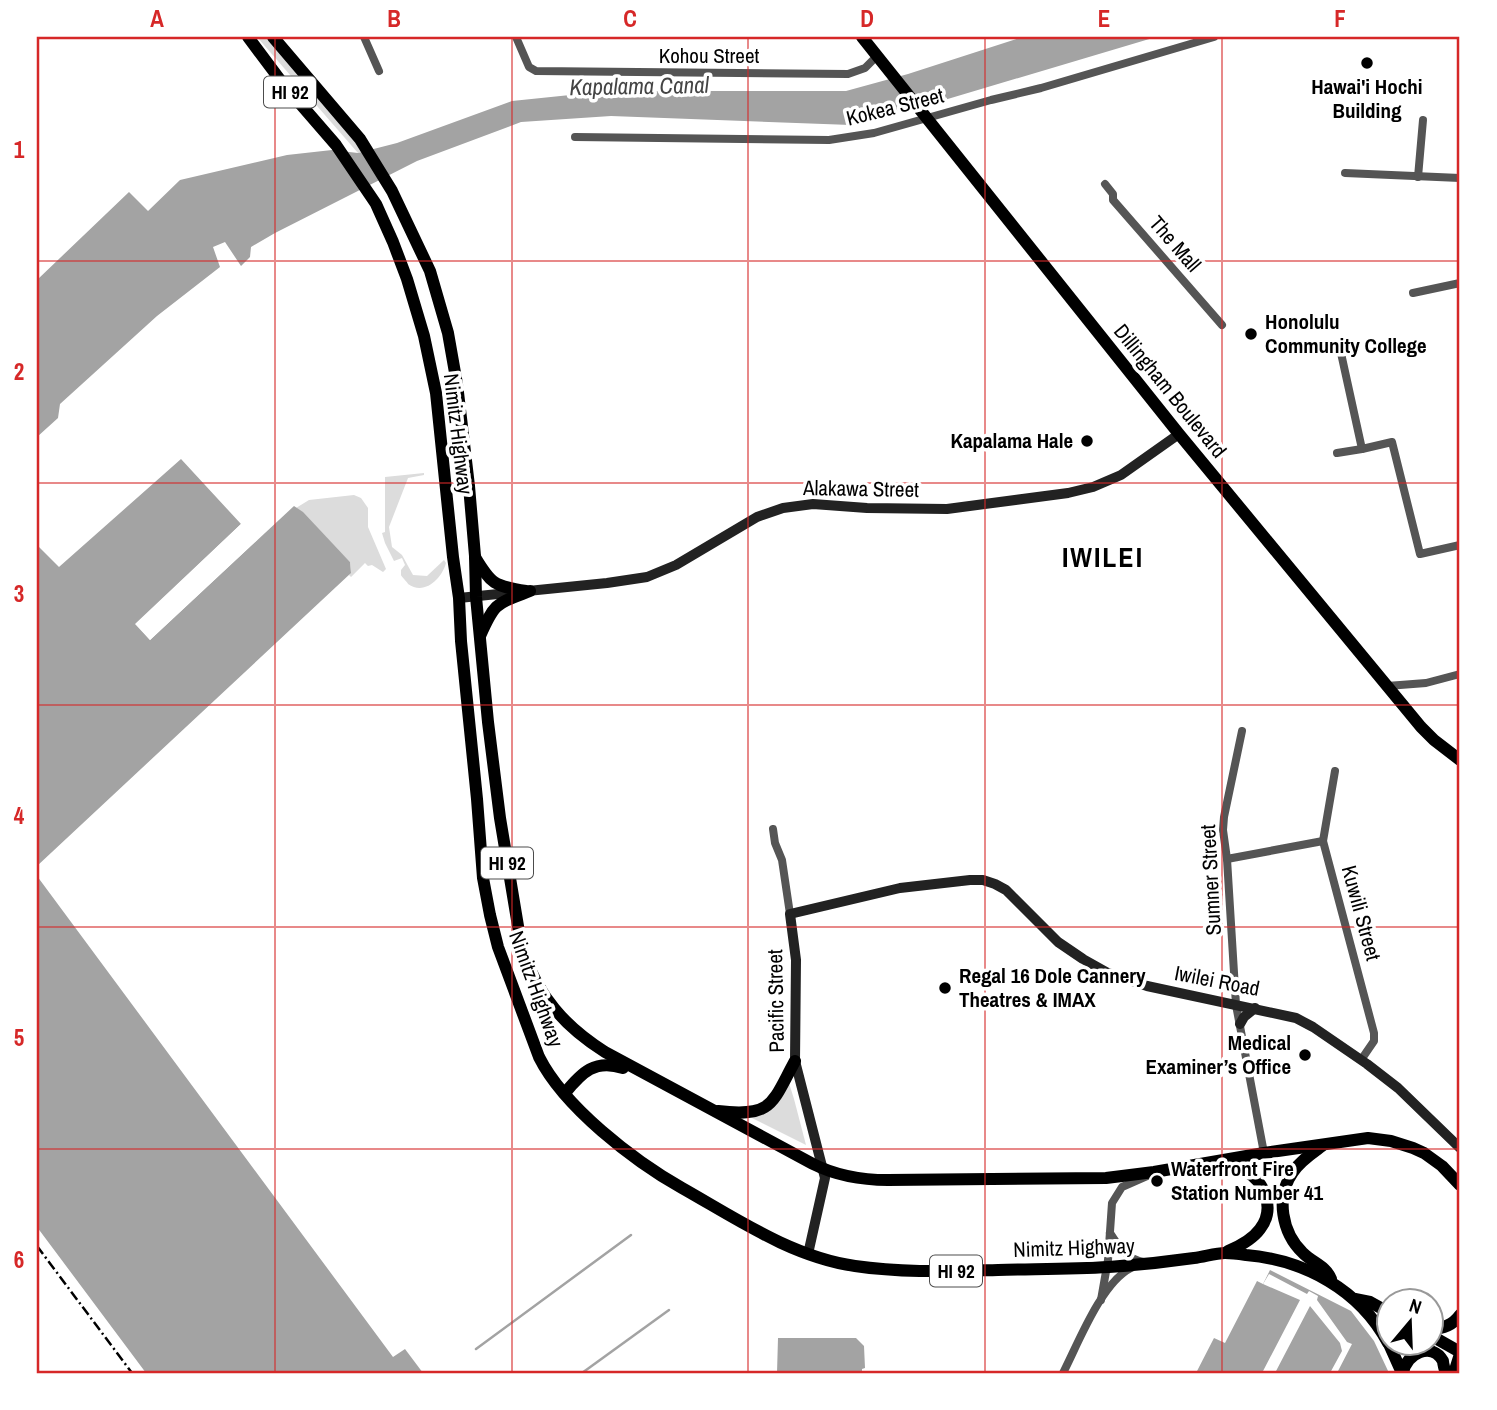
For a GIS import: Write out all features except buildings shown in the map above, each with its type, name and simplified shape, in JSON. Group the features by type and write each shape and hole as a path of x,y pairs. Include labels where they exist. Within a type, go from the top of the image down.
{"main road":[{"name":"Nimitz Highway","path":"248,37 284,85 336,145 376,204 407,279 424,336 436,393 459,598 483,878 490,915 498,947 539,1057 565,1093 601,1130 658,1173 764,1234 808,1254 853,1266 938,1271 1106,1267 1225,1253 1260,1256 1308,1269 1355,1299 1374,1321"},
{"name":"Nimitz Highway","path":"273,37 360,139 392,191 430,271 448,332 457,384 468,473 475,556 475,597 500,818 522,950 534,980 553,1008 575,1031 605,1052 709,1110 839,1175 888,1181 1106,1178 1368,1138 1403,1144 1424,1153 1451,1174 1460,1185"},
{"name":"Dillingham Boulevard","path":"862,37 1179,434 1387,686 1434,740 1460,760"},
{"path":"475,556 486,575 496,584 530,591"},
{"path":"480,636 491,612 500,603 530,591"},
{"path":"709,1110 739,1114 765,1107 780,1092 795,1060"},
{"path":"565,1093 578,1077 595,1066 613,1065 644,1073"},
{"path":"1325,1144 1299,1164 1289,1178 1283,1198 1285,1225 1301,1251 1328,1271 1332,1283"},
{"path":"1205,1164 1233,1167 1253,1175 1262,1185 1267,1198 1265,1221 1261,1228 1244,1244 1225,1253"},
{"path":"1265,1221 1285,1225"},
{"path":"1355,1299 1374,1304"},
{"path":"1444,1326 1460,1315"},
{"path":"1444,1343 1460,1353 1454,1373"},
{"path":"1403,1373 1407,1361 1416,1353 1424,1352 1432,1353 1441,1359 1446,1373"}],"street":[{"path":"364,37 379,71"},
{"name":"Kohou Street","path":"516,37 529,67 536,71 848,74 865,68 877,56"},
{"name":"Kokea Street","path":"575,137 829,140 874,133 1214,37"},
{"path":"1418,177 1423,120"},
{"path":"1345,173 1460,178"},
{"name":"The Mall","path":"1105,184 1113,194 1113,200 1222,325"},
{"path":"1413,293 1460,283"},
{"path":"1339,344 1362,449"},
{"name":"Alakawa Street","path":"459,598 647,577 676,565 747,522 783,508 813,504 947,509 1080,490 1105,482 1131,469 1179,434"},
{"path":"1337,453 1392,442 1420,554 1460,545"},
{"path":"1387,686 1426,683 1460,674"},
{"name":"Sumner Street","path":"1242,731 1224,821 1236,1005 1264,1153"},
{"name":"Kuwili Street","path":"1335,771 1323,841 1374,1033 1374,1041 1361,1060"},
{"name":"Pacific Street","path":"773,828 775,843 782,860 796,960 795,1060 825,1178 808,1254"},
{"path":"1227,859 1323,841"},
{"name":"Iwilei Road","path":"790,914 900,888 970,880 988,881 1006,890 1058,942 1096,967 1147,986 1287,1015 1305,1022 1398,1088 1460,1148"},
{"path":"1240,1024 1255,1008"},
{"path":"1101,1300 1112,1203 1127,1183 1154,1172"},
{"path":"1110,1233 1128,1256 1139,1262 1154,1263"},
{"path":"1063,1373 1101,1300 1120,1275 1137,1265"}],"shaded area":[{"path":"257,37 269,37 367,150 358,153"},
{"path":"1023,37 1156,37 851,125 611,116 521,122 417,161 275,233 251,247 250,257 241,266 225,242 213,247 220,267 157,316 60,404 58,418 37,437 37,280 129,192 148,211 180,180 287,155 332,150 358,153 397,143 512,101 609,91 846,91"},
{"path":"181,459 241,524 136,624 150,640 294,506 303,512 350,562 351,573 37,866 37,545 59,567"},
{"path":"424,473 408,478 389,527 392,547 402,555 413,575 427,576 444,560 446,563 432,584 421,588 408,584 401,576 405,565 402,558 394,561 382,533 385,532 385,477"},
{"path":"354,495 361,498 368,508 368,527 386,569 383,572 365,563 351,577 350,562 296,508 309,500"},
{"path":"37,876 393,1357 405,1349 423,1373 146,1373 37,1227"},
{"path":"788,1080 794,1099 806,1145 748,1116"},
{"path":"1270,1270 1351,1311 1374,1341 1374,1358 1382,1358 1389,1373 1196,1373 1214,1338 1225,1343 1257,1281 1263,1284"},
{"path":"778,1338 856,1338 864,1346 865,1368 862,1373 777,1373"}],"pier":[{"path":"241,524 244,527 140,624 150,635 255,538 257,540 150,640 135,624"},
{"path":"1269,1274 1307,1294 1309,1291 1318,1296 1317,1300 1347,1342 1352,1344 1337,1373 1330,1373 1342,1351 1340,1343 1310,1306 1275,1373 1262,1373 1300,1300 1263,1284"}],"waterway":[{"path":"476,1349 631,1235"},
{"path":"582,1373 669,1310"}],"railway":[{"path":"37,1246 132,1373"}],"place":[{"name":"Hawai'i Hochi Building","path":"1367,63"},
{"name":"Honolulu Community College","path":"1251,334"},
{"name":"Kapalama Hale","path":"1087,441"},
{"name":"Regal 16 Dole Cannery Theatres & IMAX","path":"945,988"},
{"name":"Medical Examiner’s Office","path":"1305,1055"},
{"name":"Waterfront Fire Station Number 41","path":"1157,1181"}],"district":[{"name":"IWILEI","path":"1103,557"}],"water label":[{"name":"Kapalama Canal","path":"639,86"}]}
